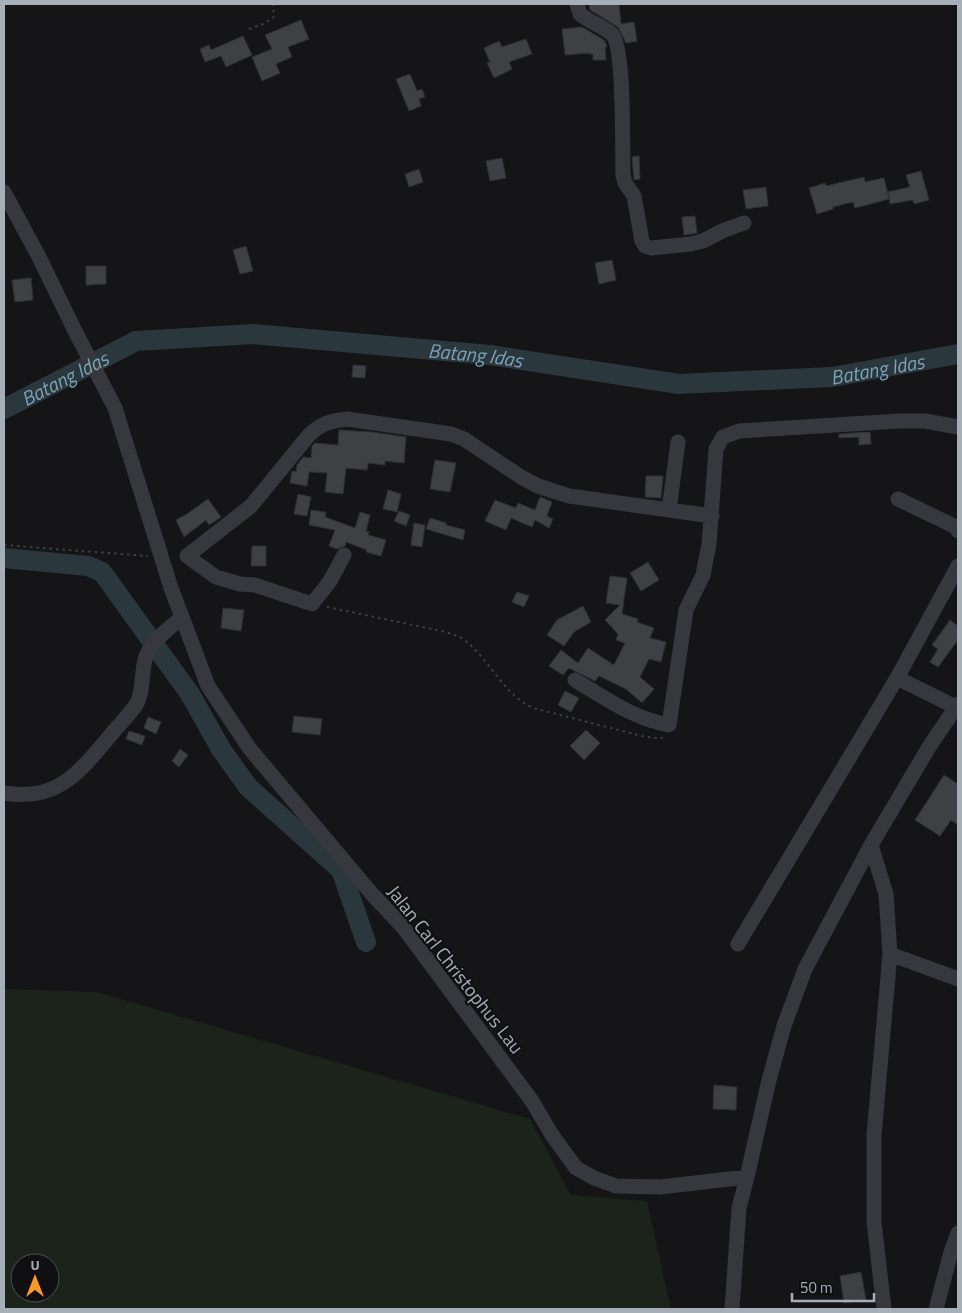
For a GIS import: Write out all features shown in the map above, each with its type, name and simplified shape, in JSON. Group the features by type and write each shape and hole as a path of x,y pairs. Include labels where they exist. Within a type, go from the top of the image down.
{"street":[{"path":"577,4 580,14 612,35 616,43 620,66 623,175 625,183 634,196 642,241 645,246 652,248 691,244 744,223"},
{"path":"4,192 115,408 157,541 154,552"},
{"path":"344,555 330,581 312,604 256,585 240,584 216,577 188,556 251,506 318,426 330,421 347,419 451,434 477,447 521,477 569,496 712,516"},
{"path":"575,680 633,715 644,720 669,726 686,610 703,575 709,544 716,449 723,438 730,434 749,430 899,421 925,421 958,427"},
{"path":"669,510 678,442"},
{"path":"898,499 956,527 958,531"},
{"name":"Jalan Carl Christophus Lau","path":"154,552 166,571 208,686 250,749 372,894 403,927 532,1101 552,1135 576,1168 594,1178 616,1186 660,1187 747,1177"},
{"path":"738,944 897,678 958,566"},
{"path":"4,793 29,795 49,790 68,781 83,768 136,704 142,690 145,659 153,645 182,617"},
{"path":"732,1309 739,1208 769,1080 784,1026 805,969 871,845 929,747 957,706 897,678"},
{"path":"871,845 886,894 890,954 874,1135 874,1222 884,1309"},
{"path":"890,954 958,979"},
{"path":"936,1309 958,1233"}],"path":[{"path":"249,29 263,24 274,16 273,4"},
{"path":"4,545 154,552"},
{"path":"312,604 446,632 459,637 467,642 491,667 515,698 533,708 655,738 666,737 669,726"}],"shaded area":[{"path":"4,989 97,992 530,1119 571,1195 647,1201 671,1309 4,1309"}],"building":[{"path":"589,4 619,4 621,24 634,22 637,41 626,43 618,27 590,10"},
{"path":"301,20 309,39 288,47 292,57 276,64 280,73 262,81 252,57 272,49 265,35"},
{"path":"582,27 604,40 607,47 605,47 606,60 593,60 593,54 589,53 565,55 562,29"},
{"path":"243,36 252,55 226,67 221,56 205,62 200,49 209,45 211,50"},
{"path":"526,39 532,54 509,62 512,69 494,78 487,63 490,62 484,48 499,41 502,47"},
{"path":"410,74 417,91 422,89 425,97 419,99 421,106 409,111 396,79"},
{"path":"639,156 640,179 634,180 632,157"},
{"path":"502,158 506,178 490,181 486,161"},
{"path":"419,169 423,182 409,187 405,174"},
{"path":"921,171 929,200 914,204 913,200 890,204 888,192 910,187 906,175"},
{"path":"864,177 865,182 884,178 889,199 855,208 853,202 833,207 833,209 817,214 809,188 825,183 826,186"},
{"path":"766,187 768,206 746,209 743,190"},
{"path":"695,216 697,233 684,235 682,217"},
{"path":"246,246 253,271 240,274 233,250"},
{"path":"612,260 616,280 599,284 595,263"},
{"path":"86,266 106,266 106,284 86,285"},
{"path":"31,278 33,300 15,302 12,280"},
{"path":"353,365 366,366 365,378 352,377"},
{"path":"339,430 406,437 404,463 385,461 385,465 368,463 367,470 346,468 343,494 325,492 327,473 309,472 307,486 290,483 292,471 296,472 297,465 303,457 311,458 312,446 315,443 338,445"},
{"path":"870,432 871,444 859,445 859,437 839,438 839,434"},
{"path":"435,460 456,463 450,492 430,489"},
{"path":"646,476 663,476 661,498 645,497"},
{"path":"388,490 401,494 397,512 383,509"},
{"path":"298,494 311,497 307,516 294,514"},
{"path":"540,497 552,502 547,516 553,519 549,528 535,520 532,527 511,518 506,530 485,521 495,500 516,508 518,503 535,510"},
{"path":"208,499 221,517 209,525 206,520 184,537 176,520"},
{"path":"311,510 326,512 325,517 355,528 360,512 370,515 366,531 369,532 368,535 386,540 381,556 366,552 367,550 346,542 345,546 337,549 329,546 335,530 309,525"},
{"path":"399,511 410,515 406,526 394,521"},
{"path":"430,518 465,530 463,540 426,529"},
{"path":"414,523 425,525 422,547 411,545"},
{"path":"252,546 266,546 266,566 251,566"},
{"path":"648,562 659,580 641,591 630,573"},
{"path":"610,576 627,578 622,614 638,619 637,622 654,628 650,638 666,642 661,662 649,659 640,677 654,689 642,703 626,689 599,676 595,681 569,668 563,675 549,666 561,650 578,663 588,648 614,665 625,643 616,640 618,634 605,620 620,605 606,603"},
{"path":"517,592 529,596 524,607 512,602"},
{"path":"583,606 591,622 574,632 564,646 547,635 557,620"},
{"path":"223,608 244,610 241,631 221,628"},
{"path":"950,620 958,626 958,640 938,667 930,662 938,649 932,645"},
{"path":"565,691 579,698 571,712 558,705"},
{"path":"294,716 322,719 320,735 292,732"},
{"path":"148,717 161,722 156,734 144,728"},
{"path":"586,730 600,743 584,760 570,746"},
{"path":"129,731 145,736 142,745 126,739"},
{"path":"180,749 188,755 179,767 172,761"},
{"path":"944,775 958,784 958,825 951,820 940,836 915,820"},
{"path":"714,1085 737,1087 736,1110 713,1109"},
{"path":"861,1272 866,1300 844,1303 840,1276"}],"waterway":[{"name":"Batang Idas","path":"4,409 136,341 253,334 490,355 679,384 832,377 958,354"},
{"path":"4,558 88,566 102,572 190,694 221,749 248,787 341,870 366,942"}]}
